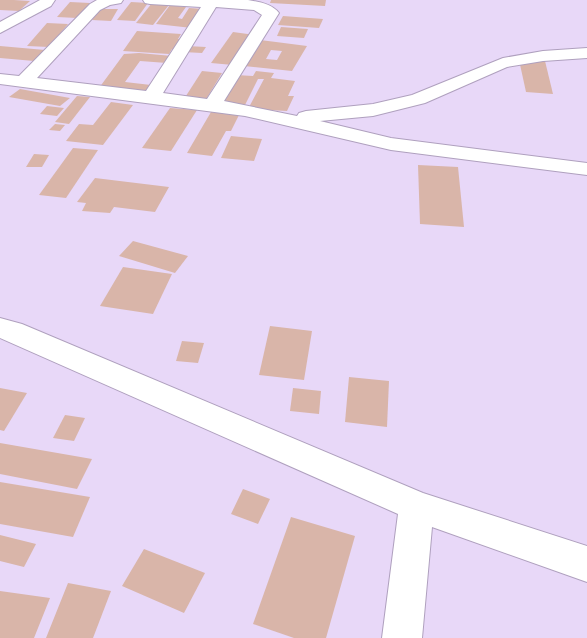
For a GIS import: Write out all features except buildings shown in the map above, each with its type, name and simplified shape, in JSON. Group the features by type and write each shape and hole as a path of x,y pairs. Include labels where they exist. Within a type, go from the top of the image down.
{"street":[{"path":"0,28 46,3 48,0"},
{"path":"24,81 95,7 107,1 116,0"},
{"path":"150,0 258,6 271,13 212,105"},
{"path":"151,98 212,2"},
{"path":"285,120 373,110 418,99 503,63 543,56 587,53"},
{"path":"0,79 212,105 391,144 587,169"},
{"path":"4,335 416,506 587,564"},
{"path":"402,638 416,506"}]}
